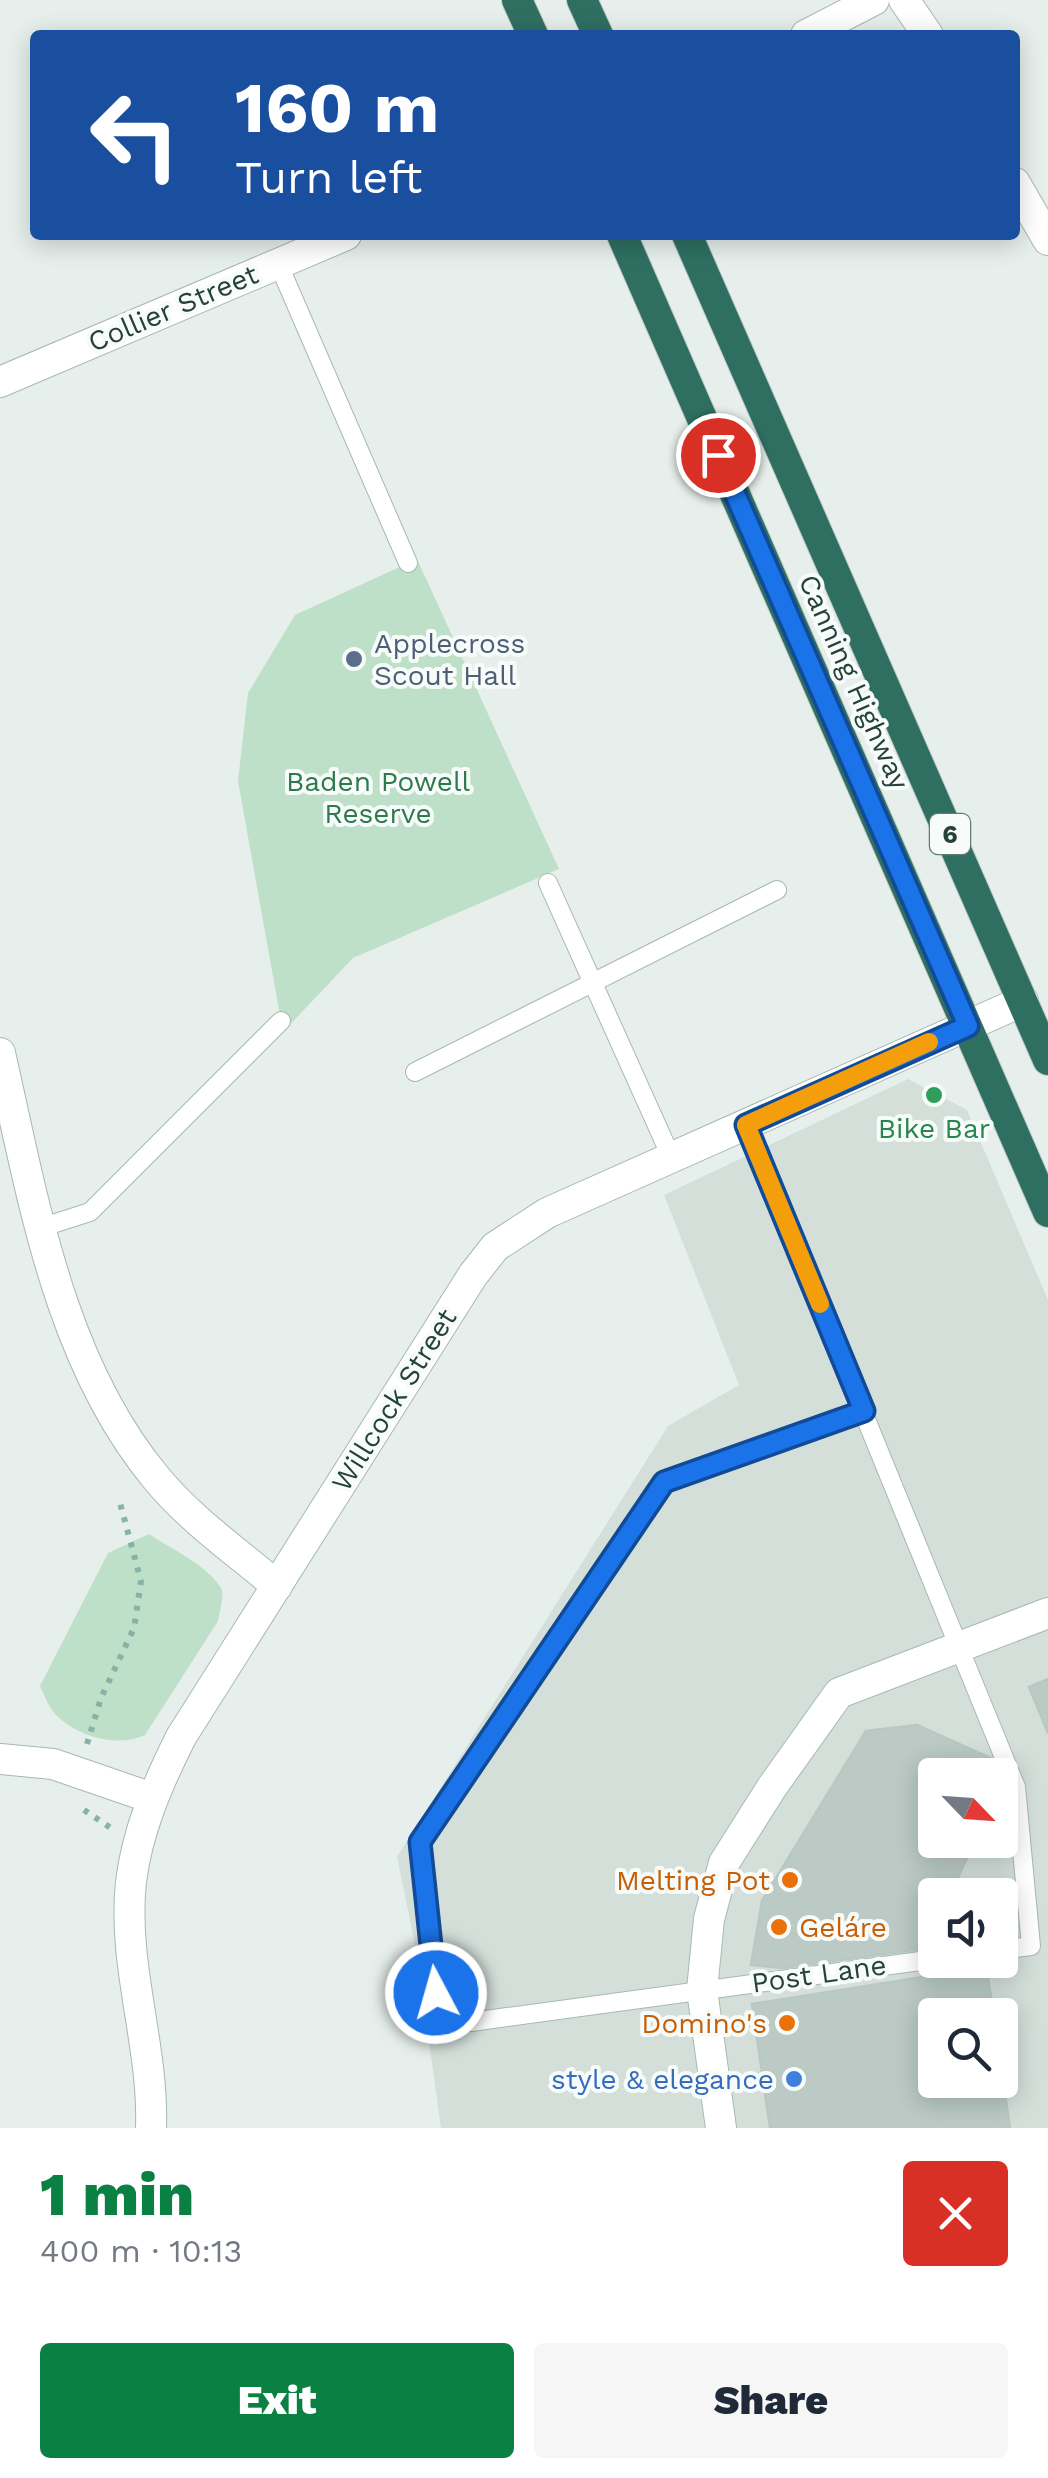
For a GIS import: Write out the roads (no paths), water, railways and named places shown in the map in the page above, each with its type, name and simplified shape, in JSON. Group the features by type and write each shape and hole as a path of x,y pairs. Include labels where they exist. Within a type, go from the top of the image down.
{"highway":[{"path":"517,0 531,30"},
{"path":"582,0 596,30"},
{"name":"Canning Highway","path":"624,240 1048,1212"},
{"name":"Canning Highway","path":"689,240 1048,1060"}],"street":[{"path":"816,30 874,0"},
{"path":"904,0 925,30"},
{"path":"1020,192 1048,240"},
{"name":"Collier Street","path":"0,382 333,240"},
{"name":"Willcock Street","path":"151,2128 152,2094 130,1934 130,1885 152,1798 181,1737 495,1247 547,1213 1023,1001"},
{"path":"0,1054 40,1228 84,1356 133,1447 162,1485 276,1586"},
{"path":"721,2128 702,1990 709,1919 724,1863 839,1693 1048,1613"},
{"path":"0,1759 54,1764 152,1798"},
{"name":"Willcock Street","path":"152,2094 164,2128"}],"lane":[{"path":"278,262 408,563"},
{"path":"548,883 672,1159"},
{"path":"415,1072 778,890"},
{"path":"40,1228 90,1212 281,1021"},
{"path":"746,1125 1016,1787 1031,1946 1018,1948"},
{"name":"Post Lane","path":"864,1411 664,1482 420,1842 436,1993 470,2022 918,1961"}],"place":[{"name":"Applecross Scout Hall","path":"354,659"},
{"name":"Bike Bar","path":"934,1095"},
{"name":"Melting Pot","path":"790,1880"},
{"name":"Geláre","path":"779,1927"},
{"name":"Domino's","path":"787,2023"},
{"name":"style & elegance","path":"794,2079"}],"park label":[{"name":"Baden Powell Reserve","path":"378,797"}]}
